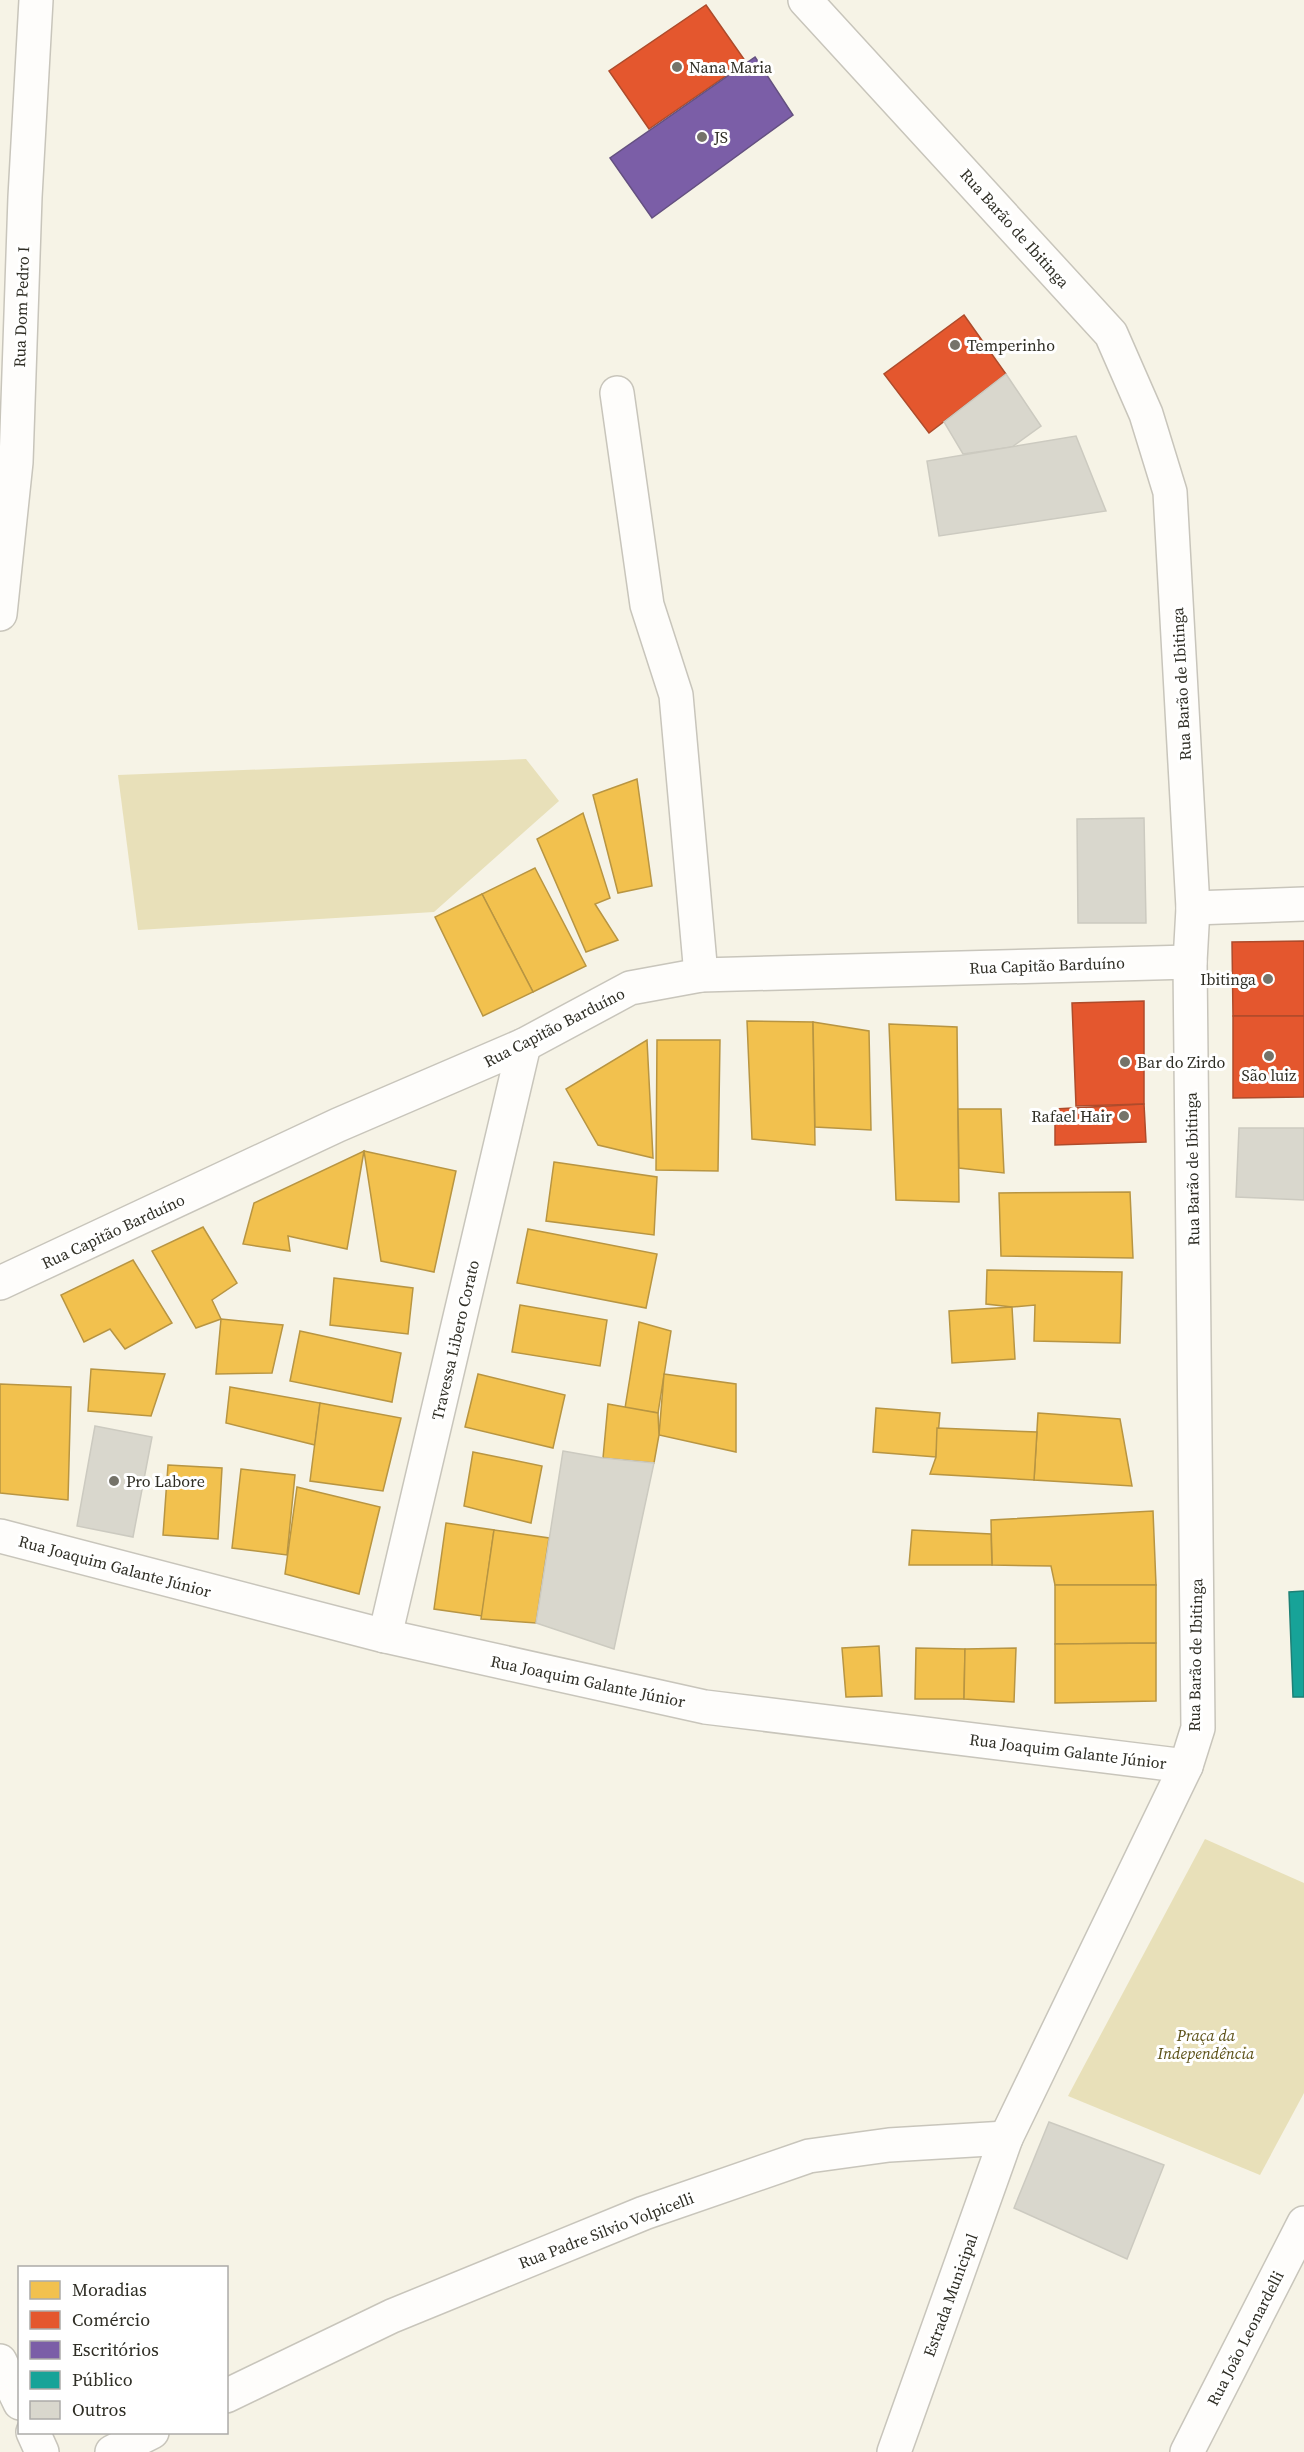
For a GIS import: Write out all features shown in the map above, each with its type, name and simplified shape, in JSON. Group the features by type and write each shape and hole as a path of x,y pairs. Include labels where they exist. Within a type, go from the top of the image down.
{"street":[{"name":"Rua Dom Pedro I","path":"0,614 16,462 25,197 36,0"},
{"name":"Rua Barão de Ibitinga","path":"806,0 1111,334 1142,404 1170,492 1193,908 1190,962 1198,1728 1186,1766 1006,2138"},
{"path":"617,393 647,605 676,695 701,975"},
{"path":"1193,908 1304,904"},
{"name":"Rua Capitão Barduíno","path":"0,1283 338,1125 524,1045 630,988 701,975 1190,962"},
{"name":"Travessa Libero Corato","path":"385,1636 524,1045"},
{"name":"Rua Joaquim Galante Júnior","path":"0,1536 385,1636 705,1707 1186,1766"},
{"name":"Rua Padre Silvio Volpicelli","path":"228,2395 392,2316 644,2213 809,2156 889,2145 1006,2138"},
{"name":"Estrada Municipal","path":"894,2452 1006,2138"},
{"name":"Rua João Leonardelli","path":"1187,2452 1304,2223"},
{"path":"0,2361 18,2399"},
{"path":"33,2434 42,2452"},
{"path":"112,2452 150,2434"}],"green space":[{"path":"526,759 559,801 434,912 138,930 118,775"},
{"name":"Praça da Independência","path":"1205,1839 1304,1883 1304,2093 1260,2175 1068,2096"}],"building: Moradias":[{"path":"637,779 652,886 618,893 593,795"},
{"path":"583,813 610,898 595,904 618,940 586,952 537,839"},
{"path":"535,868 586,966 533,992 482,894"},
{"path":"482,894 533,992 483,1016 435,917"},
{"path":"747,1021 813,1022 815,1145 752,1139"},
{"path":"813,1022 869,1031 871,1130 815,1127"},
{"path":"889,1024 957,1027 959,1202 896,1200"},
{"path":"647,1040 653,1158 598,1145 566,1089"},
{"path":"657,1040 720,1040 718,1171 656,1170"},
{"path":"958,1109 1001,1109 1004,1173 959,1168"},
{"path":"364,1151 456,1171 434,1272 381,1261"},
{"path":"364,1151 347,1249 288,1236 290,1251 243,1244 254,1203"},
{"path":"554,1162 657,1177 654,1235 546,1221"},
{"path":"1130,1192 1133,1258 1001,1256 999,1193"},
{"path":"203,1227 237,1283 212,1300 221,1319 196,1328 152,1251"},
{"path":"528,1229 657,1254 646,1308 517,1283"},
{"path":"133,1260 172,1323 125,1349 110,1329 84,1342 61,1295"},
{"path":"987,1270 1122,1272 1120,1343 1034,1341 1035,1305 1012,1307 986,1304"},
{"path":"334,1278 413,1288 408,1334 330,1325"},
{"path":"520,1305 607,1320 600,1366 512,1352"},
{"path":"1012,1307 1015,1359 952,1363 949,1311"},
{"path":"221,1319 283,1325 272,1373 216,1374"},
{"path":"639,1322 671,1331 658,1413 625,1408"},
{"path":"300,1331 401,1353 392,1402 290,1381"},
{"path":"91,1369 165,1374 151,1416 88,1411"},
{"path":"478,1374 565,1395 553,1448 465,1427"},
{"path":"664,1374 736,1384 736,1452 659,1435"},
{"path":"0,1384 71,1387 68,1500 0,1493"},
{"path":"230,1387 320,1403 315,1445 226,1423"},
{"path":"320,1403 401,1418 383,1491 310,1481"},
{"path":"608,1404 658,1413 659,1435 654,1463 603,1458"},
{"path":"876,1408 940,1413 936,1457 873,1452"},
{"path":"1038,1413 1120,1419 1132,1486 1034,1480"},
{"path":"937,1428 1037,1432 1034,1480 930,1474 936,1457"},
{"path":"473,1452 542,1466 531,1523 464,1506"},
{"path":"168,1465 222,1468 218,1539 163,1535"},
{"path":"241,1469 295,1475 287,1555 232,1548"},
{"path":"297,1487 380,1507 359,1594 285,1574"},
{"path":"1153,1511 1156,1585 1055,1585 1051,1566 992,1565 991,1520"},
{"path":"446,1523 494,1530 482,1616 434,1609"},
{"path":"494,1530 549,1538 536,1623 481,1619"},
{"path":"912,1530 991,1534 992,1565 909,1565"},
{"path":"1055,1585 1156,1585 1156,1643 1055,1644"},
{"path":"1156,1643 1156,1701 1055,1703 1055,1644"},
{"path":"879,1646 882,1696 846,1697 842,1648"},
{"path":"916,1648 965,1649 964,1699 915,1699"},
{"path":"1016,1648 1014,1702 964,1699 965,1649"}],"building: Comércio":[{"name":"Nana Maria","path":"706,5 746,62 649,129 609,71"},
{"name":"Temperinho","path":"964,315 1006,374 929,433 884,374"},
{"name":"Ibitinga","path":"1304,941 1304,1016 1233,1016 1232,942"},
{"path":"1144,1001 1144,1104 1076,1106 1072,1003"},
{"name":"São luiz","path":"1233,1016 1304,1016 1304,1097 1233,1098"},
{"path":"1144,1104 1146,1142 1055,1145 1055,1109"}],"building: Escritórios":[{"name":"JS","path":"755,57 793,115 652,218 610,158"}],"building: Público":[{"path":"1304,1591 1304,1697 1293,1697 1289,1592"}],"building: Outros":[{"path":"1006,374 1041,426 1012,447 963,454 944,422"},
{"path":"1076,436 1106,511 939,536 927,461"},
{"path":"1144,818 1146,923 1078,923 1077,819"},
{"path":"1239,1128 1304,1128 1304,1200 1236,1197"},
{"name":"Pro Labore","path":"95,1426 152,1437 133,1537 77,1526"},
{"path":"563,1451 654,1463 614,1649 536,1623"},
{"path":"1049,2122 1164,2165 1127,2259 1014,2208"}],"place":[{"name":"Nana Maria","path":"677,67"},
{"name":"JS","path":"702,137"},
{"name":"Temperinho","path":"955,345"},
{"name":"Ibitinga","path":"1268,979"},
{"name":"São luiz","path":"1269,1056"},
{"name":"Bar do Zirdo","path":"1125,1062"},
{"name":"Rafael Hair","path":"1124,1116"},
{"name":"Pro Labore","path":"114,1481"}]}
